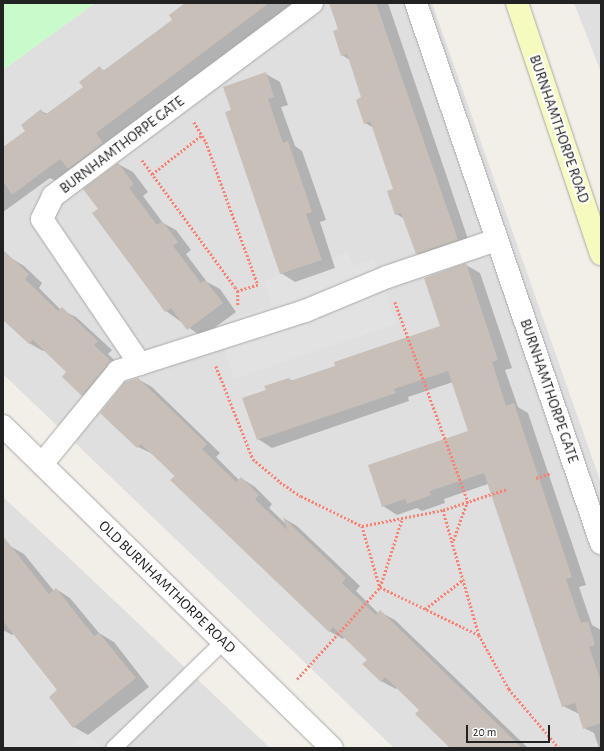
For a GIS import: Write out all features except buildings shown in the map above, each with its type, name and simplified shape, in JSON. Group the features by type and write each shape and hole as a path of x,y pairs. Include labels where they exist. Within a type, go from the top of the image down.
{"main road":[{"name":"BURNHAMTHORPE ROAD","path":"517,3 601,254"}],"street":[{"name":"BURNHAMTHORPE GATE","path":"140,364 42,219 53,196 312,3"},
{"name":"BURNHAMTHORPE GATE","path":"416,3 601,543"},
{"path":"42,464 118,372 206,342 305,311 387,277 496,240"},
{"name":"OLD BURNHAMTHORPE ROAD","path":"3,426 332,748"}],"lane":[{"path":"113,748 222,642"}],"path":[{"path":"189,95 187,110 202,135 258,285 238,291"},
{"path":"152,174 202,135"},
{"path":"127,141 238,291 238,306 246,330"},
{"path":"387,277 468,501 453,542"},
{"path":"206,342 252,459 280,482 301,496 362,526 443,510 507,489"},
{"path":"443,510 479,635 509,689 559,748"},
{"path":"281,697 380,587 402,519"},
{"path":"362,526 380,587 479,635"},
{"path":"425,609 464,579"}],"shaded area":[{"path":"95,3 432,3 601,483 601,748 394,748 3,374 3,70"},
{"path":"574,3 601,3 601,72"},
{"path":"348,252 353,266 374,259 396,324 234,379 216,324 272,305 264,281"},
{"path":"3,497 66,555 270,748 3,748"},
{"path":"89,732 101,748 68,748"}],"green space":[{"path":"3,3 95,3 3,70"}]}
